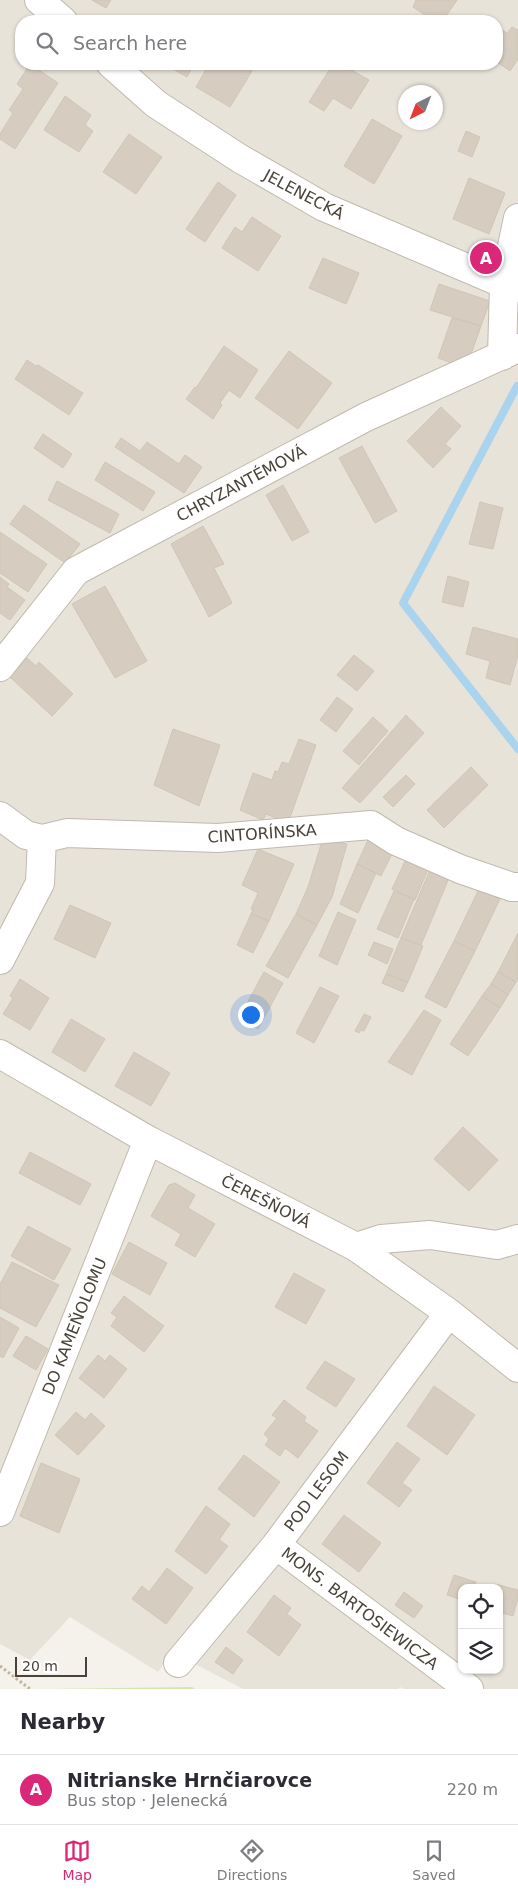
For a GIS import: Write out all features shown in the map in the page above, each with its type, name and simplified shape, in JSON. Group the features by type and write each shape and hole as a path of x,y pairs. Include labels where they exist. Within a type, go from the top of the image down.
{"street":[{"path":"39,0 56,15"},
{"name":"JELENECKÁ","path":"117,70 156,104 239,158 324,207 511,286"},
{"path":"510,352 511,286 518,218"},
{"name":"CHRYZANTÉMOVÁ","path":"0,667 76,571 366,417 510,352"},
{"path":"0,816 26,835 42,839 40,883 0,960"},
{"name":"CINTORÍNSKA","path":"42,839 67,833 218,838 371,824 396,840 460,869 512,887 518,887"},
{"name":"ČEREŠŇOVÁ","path":"0,1054 148,1140 356,1248 449,1313 518,1368"},
{"name":"DO KAMEŇOLOMU","path":"0,1512 148,1140"},
{"path":"356,1248 381,1239 430,1235 497,1245 518,1239"},
{"name":"POD LESOM","path":"178,1664 276,1545 449,1313"},
{"name":"MONS. BARTOSIEWICZA","path":"276,1545 469,1689"}],"path":[{"path":"0,1666 30,1689"}],"shaded area":[{"path":"0,0 518,0 518,1689 404,1689 400,1687 398,1689 243,1689 172,1652 158,1672 70,1617 30,1660 0,1644"}],"green space":[{"path":"192,1687 195,1689 46,1689"}],"building":[{"path":"92,0 111,0 106,8"},
{"path":"416,0 457,0 447,15 425,15 413,7"},
{"path":"512,27 518,30 518,59 510,71 503,66 503,31 507,33"},
{"path":"26,70 39,70 58,83 15,149 0,139 0,134 13,113 9,110 23,89 17,84"},
{"path":"175,70 191,70 187,77"},
{"path":"206,70 252,71 230,107 196,87"},
{"path":"329,70 352,70 369,80 351,109 333,98 324,111 309,102"},
{"path":"65,96 91,115 85,125 93,131 79,152 44,130"},
{"path":"372,119 402,136 374,184 344,166"},
{"path":"466,131 480,137 472,157 458,151"},
{"path":"129,134 162,157 136,194 103,172"},
{"path":"469,178 505,193 489,234 453,219"},
{"path":"218,182 236,195 205,242 186,229"},
{"path":"252,217 281,236 258,271 222,248 235,227 242,232"},
{"path":"323,258 359,273 346,304 309,288"},
{"path":"439,284 490,301 481,326 430,310"},
{"path":"452,318 481,326 466,368 438,358"},
{"path":"224,346 258,370 240,398 229,390 220,403 222,405 213,419 186,399 196,388"},
{"path":"289,351 332,383 298,429 255,398"},
{"path":"27,360 83,393 69,415 15,379"},
{"path":"441,407 461,426 445,444 451,449 433,468 407,441"},
{"path":"43,434 72,454 63,468 34,448"},
{"path":"121,438 140,451 147,442 179,464 185,455 202,467 184,493 115,447"},
{"path":"362,446 397,511 375,523 339,458"},
{"path":"105,462 155,492 143,511 95,480"},
{"path":"57,481 119,514 110,533 48,500"},
{"path":"283,485 309,532 292,541 266,495"},
{"path":"480,502 503,508 493,549 469,544"},
{"path":"24,505 80,544 65,563 10,524"},
{"path":"203,526 224,564 214,568 232,603 209,617 171,544"},
{"path":"0,532 47,564 28,592 0,573"},
{"path":"448,576 469,582 463,607 442,602"},
{"path":"0,577 9,584 7,587 25,600 10,620 0,613"},
{"path":"105,586 147,661 115,678 72,604"},
{"path":"473,627 518,639 518,655 510,685 486,678 490,661 466,654"},
{"path":"354,655 374,671 357,691 337,675"},
{"path":"27,658 36,666 39,662 73,694 52,716 10,677"},
{"path":"337,697 353,709 336,732 320,720"},
{"path":"406,715 424,733 360,803 342,788"},
{"path":"373,717 388,731 359,765 343,751"},
{"path":"173,729 220,745 199,806 154,785"},
{"path":"299,739 316,745 288,823 266,814 263,820 240,810 253,773 272,780 275,771 278,772 282,762 289,764"},
{"path":"471,767 488,785 444,828 427,810"},
{"path":"406,775 415,784 393,807 383,797"},
{"path":"323,838 347,844 332,897 317,925 296,914 308,887"},
{"path":"369,838 394,850 381,876 357,864"},
{"path":"258,849 294,864 269,921 251,914 253,909 251,909 258,893 242,885"},
{"path":"407,857 429,867 415,900 392,889"},
{"path":"357,864 376,873 358,913 340,904"},
{"path":"430,870 449,878 421,945 401,938"},
{"path":"479,889 500,899 475,951 454,941"},
{"path":"394,891 414,899 398,938 377,929"},
{"path":"70,905 111,923 95,958 54,939"},
{"path":"338,912 356,920 337,965 319,956"},
{"path":"251,914 269,921 253,953 237,945"},
{"path":"296,914 317,925 288,978 266,966"},
{"path":"518,933 518,979 516,982 498,972"},
{"path":"401,938 423,946 408,982 386,974"},
{"path":"454,941 475,951 446,1008 425,997"},
{"path":"374,942 393,949 387,964 368,955"},
{"path":"264,972 283,983 258,1029 239,1018"},
{"path":"498,972 516,982 508,995 491,984"},
{"path":"386,974 408,982 403,992 382,983"},
{"path":"20,979 49,998 30,1030 3,1014 13,998 10,996"},
{"path":"491,984 508,995 500,1008 482,996"},
{"path":"320,987 339,996 314,1043 296,1033"},
{"path":"482,996 500,1008 468,1056 450,1044"},
{"path":"424,1010 441,1020 412,1075 388,1062"},
{"path":"364,1014 371,1017 364,1031 361,1030 359,1033 355,1031"},
{"path":"71,1019 105,1039 85,1072 52,1052"},
{"path":"134,1052 170,1073 151,1106 115,1086"},
{"path":"463,1127 498,1160 469,1191 434,1159"},
{"path":"30,1152 91,1184 80,1205 19,1173"},
{"path":"175,1183 195,1195 188,1208 215,1224 195,1257 175,1245 181,1234 151,1216 169,1185"},
{"path":"28,1226 71,1249 54,1280 11,1256"},
{"path":"129,1242 167,1263 150,1295 112,1274"},
{"path":"12,1262 59,1285 36,1327 0,1308 0,1284"},
{"path":"294,1273 325,1290 306,1324 275,1307"},
{"path":"124,1296 164,1326 144,1352 111,1326 117,1317 111,1313"},
{"path":"0,1317 19,1328 3,1358 0,1356"},
{"path":"26,1336 48,1349 36,1370 13,1356"},
{"path":"98,1355 105,1361 110,1355 127,1369 104,1398 79,1378"},
{"path":"325,1361 355,1379 336,1407 306,1388"},
{"path":"434,1386 475,1415 447,1455 407,1426"},
{"path":"284,1400 306,1417 304,1421 318,1431 298,1458 285,1448 280,1456 265,1445 269,1439 264,1434 277,1418 272,1415"},
{"path":"76,1412 85,1420 91,1413 105,1426 78,1455 55,1435"},
{"path":"397,1442 420,1459 402,1483 412,1490 399,1507 367,1483"},
{"path":"244,1455 280,1482 254,1517 218,1489"},
{"path":"41,1463 80,1479 59,1533 20,1516"},
{"path":"206,1506 230,1524 219,1540 228,1546 206,1574 175,1551"},
{"path":"344,1515 381,1543 359,1572 322,1544"},
{"path":"167,1568 193,1588 166,1624 132,1599 142,1586 149,1592"},
{"path":"454,1575 476,1582 475,1584 458,1584 458,1599 447,1595"},
{"path":"503,1586 518,1590 518,1598 513,1616 503,1613"},
{"path":"404,1592 423,1606 414,1618 395,1605"},
{"path":"274,1595 291,1608 287,1614 301,1625 279,1656 247,1632"},
{"path":"226,1647 243,1660 233,1674 215,1662"}],"waterway":[{"path":"517,386 403,603 518,749"}],"place":[{"name":"Nitrianske Hrnčiarovce","path":"486,258"}]}
